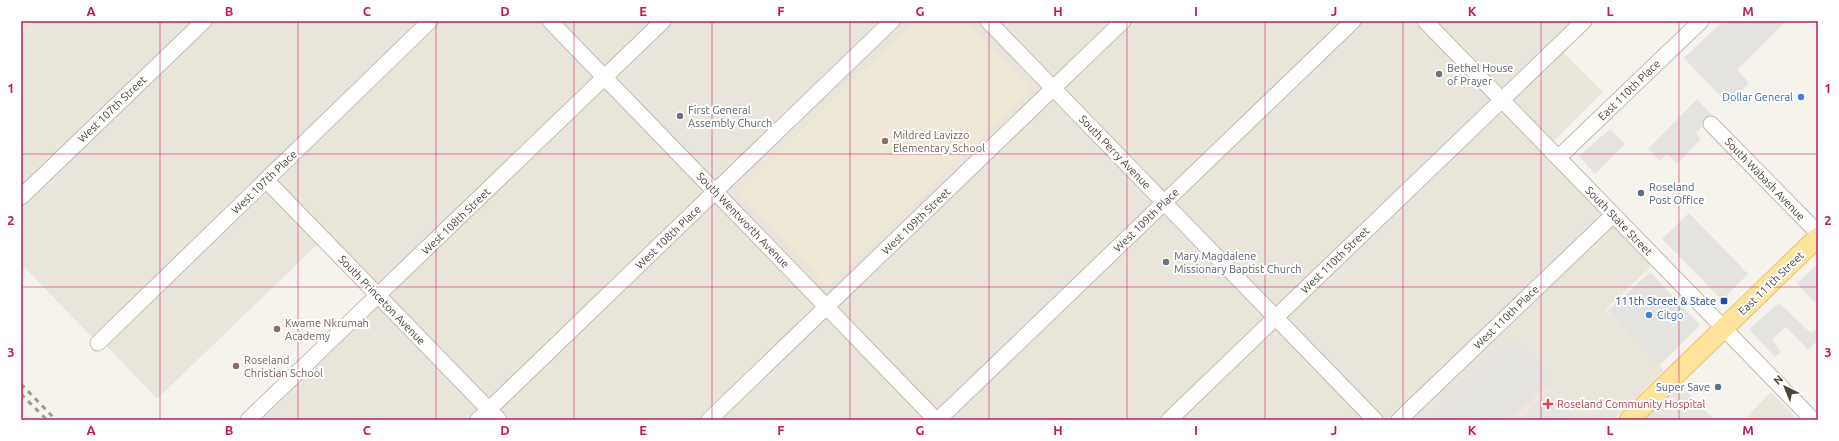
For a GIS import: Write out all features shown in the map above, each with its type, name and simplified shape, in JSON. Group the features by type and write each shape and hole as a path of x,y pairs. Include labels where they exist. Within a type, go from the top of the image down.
{"main road":[{"name":"East 111th Street","path":"1629,420 1818,237"}],"street":[{"name":"West 107th Street","path":"21,197 204,21"},
{"name":"West 107th Place","path":"98,343 430,21"},
{"name":"South Wentworth Avenue","path":"550,21 937,420"},
{"name":"West 108th Street","path":"248,420 663,21"},
{"name":"West 108th Place","path":"488,417 715,192 892,21"},
{"name":"South Perry Avenue","path":"988,21 1375,420"},
{"name":"West 109th Street","path":"709,420 1123,21"},
{"name":"West 109th Place","path":"937,420 1353,21"},
{"name":"South State Street","path":"1425,21 1813,420"},
{"name":"West 110th Street","path":"1169,420 1584,21"},
{"name":"East 110th Place","path":"1558,158 1701,21"},
{"name":"South Wabash Avenue","path":"1712,124 1818,233"},
{"name":"South Princeton Avenue","path":"266,180 378,296 488,417"},
{"name":"West 110th Place","path":"1399,420 1613,215"}],"shaded area":[{"path":"21,21 1592,21 1561,50 1603,92 1543,152 1652,266 1605,310 1664,370 1613,420 1580,420 1548,387 1514,420 256,420 386,294 328,234 157,399 101,340 98,343 21,264"},
{"name":"Mildred Lavizzo Elementary School","path":"915,21 965,21 1032,90 828,286 738,192"},
{"path":"1723,21 1786,21 1737,70 1749,83 1728,104 1684,58"},
{"path":"1697,99 1713,116 1696,133 1701,139 1677,164 1667,154 1660,161 1648,149"},
{"path":"1610,129 1625,144 1595,174 1579,156"},
{"path":"1689,213 1748,274 1722,300 1662,239"},
{"path":"1818,264 1818,306 1797,283"},
{"path":"1650,272 1700,325 1659,366 1607,311"},
{"path":"1779,303 1811,333 1818,327 1818,340 1808,350 1786,327 1772,339 1781,352 1775,357 1749,329"},
{"path":"1515,337 1552,376 1506,420 1429,420"},
{"path":"1678,383 1715,420 1639,420"},
{"name":"Roseland Community Hospital","path":"1548,387 1580,420 1515,420"},
{"name":"Roseland Community Hospital","path":"1550,390 1578,420 1519,420"},
{"path":"1771,392 1798,420 1744,420"}],"railway":[{"path":"21,384 56,420"},
{"path":"21,394 47,420"}],"place":[{"name":"Bethel House of Prayer","path":"1439,74"},
{"name":"Dollar General","path":"1801,97"},
{"name":"First General Assembly Church","path":"680,116"},
{"name":"Mildred Lavizzo Elementary School","path":"885,141"},
{"name":"Roseland Post Office","path":"1641,193"},
{"name":"Mary Magdalene Missionary Baptist Church","path":"1166,262"},
{"name":"111th Street & State","path":"1724,301"},
{"name":"Citgo","path":"1649,315"},
{"name":"Kwame Nkrumah Academy","path":"277,329"},
{"name":"Roseland Christian School","path":"236,366"},
{"name":"Super Save","path":"1718,387"},
{"name":"Roseland Community Hospital","path":"1548,404"}]}
